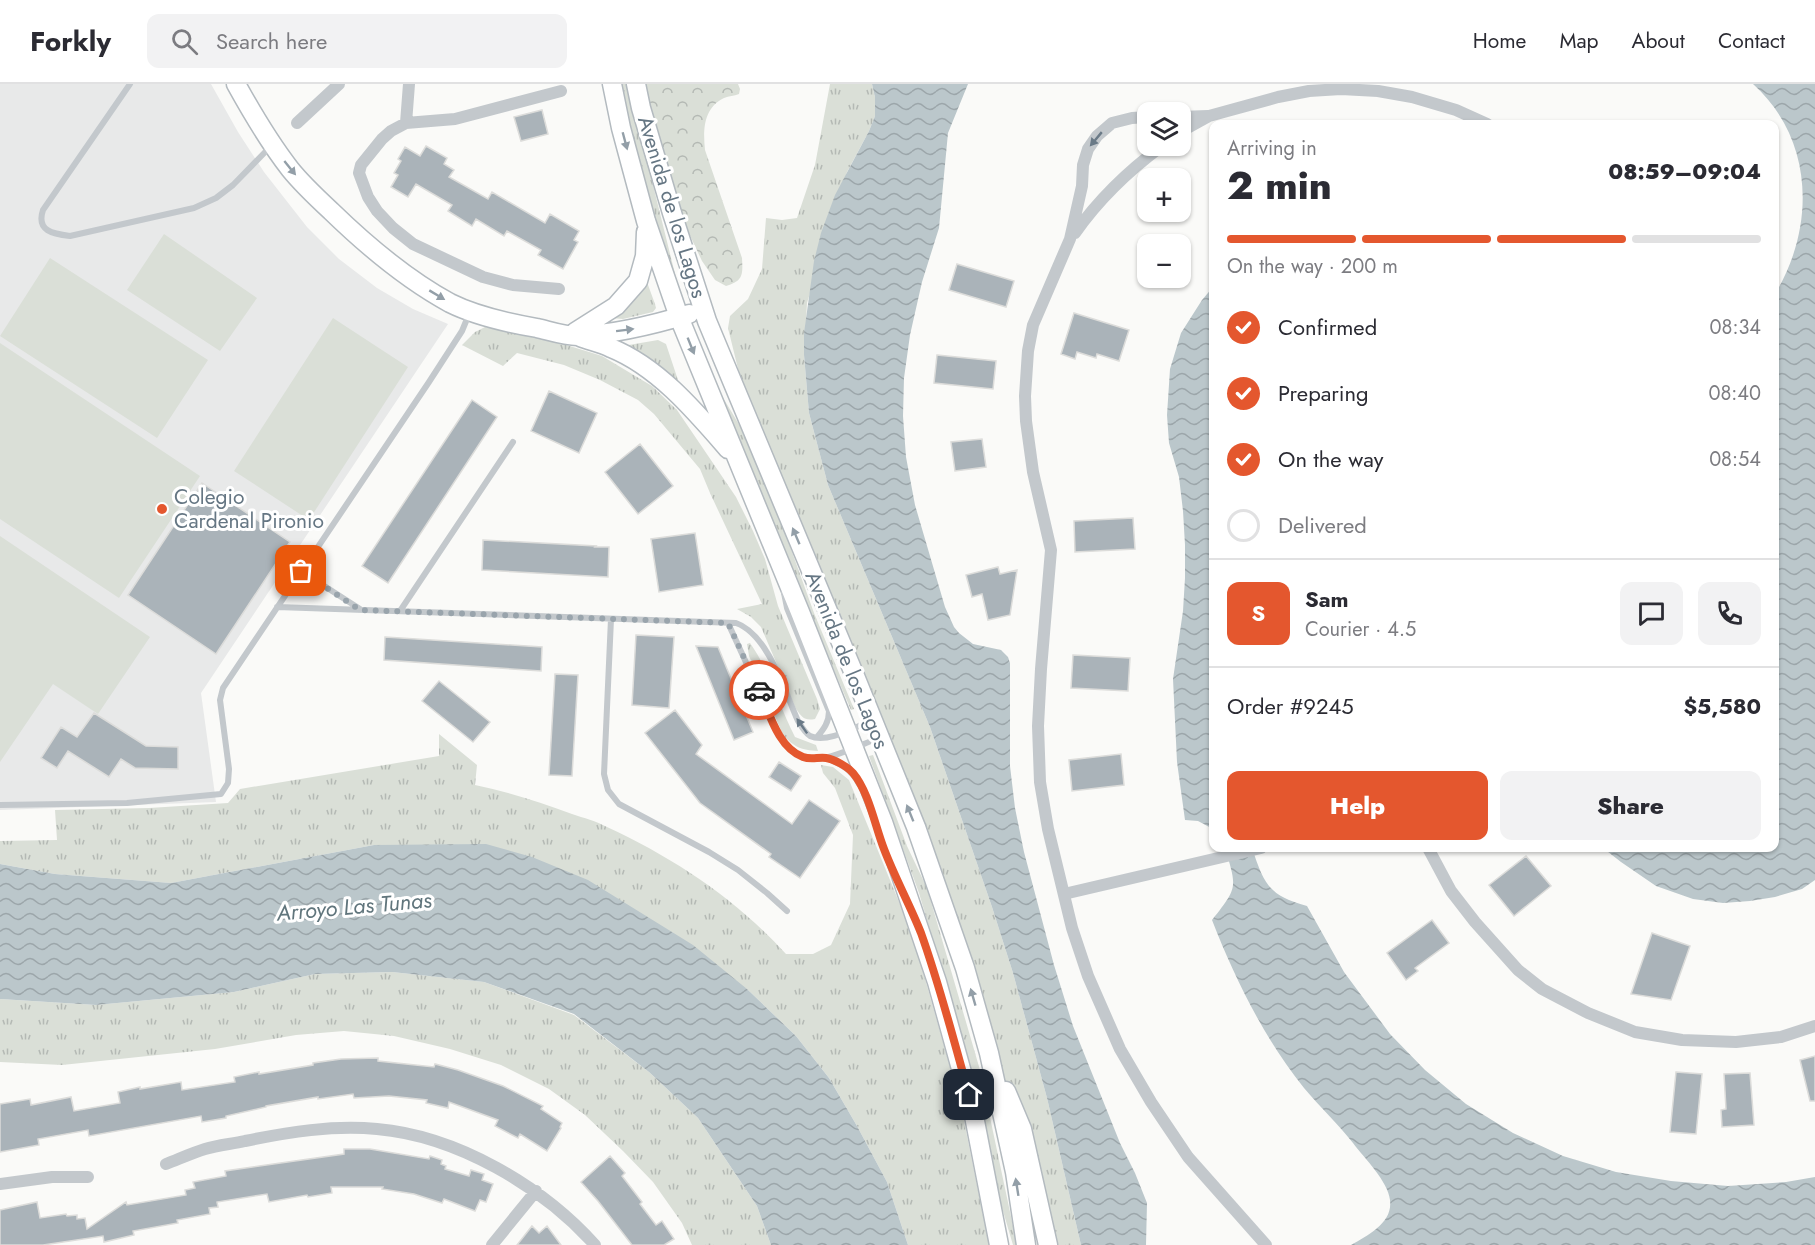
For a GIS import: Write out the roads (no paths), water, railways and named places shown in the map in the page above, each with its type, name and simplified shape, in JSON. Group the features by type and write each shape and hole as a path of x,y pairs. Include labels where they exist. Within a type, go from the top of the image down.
{"street":[{"path":"236,84 290,169 356,235 421,285 451,303 470,311 522,326 573,335 612,348 642,366 694,410 738,460"},
{"path":"297,123 339,84"},
{"path":"406,123 409,84"},
{"name":"Avenida de los Lagos","path":"612,84 646,222 679,317 883,822 920,932 947,1015 974,1116 999,1245"},
{"name":"Avenida de los Lagos","path":"636,84 672,213 703,309 916,827 961,957 989,1053 1015,1172 1026,1245"},
{"path":"1191,117 1209,116 1309,91 1341,89 1378,91 1412,97 1456,110 1477,120"},
{"path":"559,289 513,285 483,277 413,244 377,211 368,197 359,172 361,165 372,150 391,131 406,123 455,119 561,91"},
{"path":"1191,126 1209,116"},
{"path":"1137,118 1112,123 1097,136 1088,149 1070,239 1034,325 1028,351 1026,422 1033,472 1051,550 1038,726 1040,782 1048,829 1072,928 1088,976 1120,1049 1151,1102 1188,1157 1266,1245"},
{"path":"1070,239 1101,199 1126,173 1148,156"},
{"path":"1082,186 1095,198 1101,199"},
{"path":"573,335 616,306 638,281 645,256 646,222"},
{"path":"573,335 635,329 703,309"},
{"path":"1064,894 1245,852"},
{"path":"1430,852 1451,891 1518,970 1542,989 1588,1013 1635,1032 1682,1040 1736,1042 1781,1037 1815,1026"},
{"path":"989,1053 1022,1129 1048,1245"},
{"path":"166,1164 206,1149 292,1131 337,1127 379,1129 420,1137 465,1152 496,1168 536,1191 566,1214 595,1245"},
{"path":"0,1184 52,1177 88,1177"},
{"path":"492,1245 536,1191"}],"lane":[{"path":"130,84 43,210 42,223 50,232 70,236 194,208 216,198 233,185 273,144"},
{"path":"0,805 127,803 221,794 228,783 229,769 220,700 223,688 429,382 462,331 470,311"},
{"path":"400,611 513,441"},
{"path":"777,555 787,608 829,711 829,718 817,737"},
{"path":"301,571 360,610"},
{"path":"277,607 736,623 747,627 765,647 798,721 811,737 880,738"},
{"path":"611,619 604,774 608,790 619,804 738,870 787,911"},
{"path":"728,623 781,739 791,750 803,758 825,758 872,720"},
{"path":"825,758 852,772 865,797"},
{"path":"884,850 920,932"}],"water":[{"path":"872,84 968,84 948,133 939,228 922,282 910,335 904,378 903,416 906,457 915,505 945,607 954,627 973,644 1001,650 1010,663 1010,766 1015,808 1024,852 1073,1026 1147,1203 1146,1245 1081,1245 1047,1098 1013,973 992,907 930,727 828,485 809,413 804,333 814,261 821,233 835,195 875,116"},
{"path":"1753,84 1815,84 1815,880 1802,889 1775,897 1723,903 1693,899 1656,886 1608,852 1779,852 1779,286 1797,241 1802,213 1802,185 1798,158 1788,131 1773,106"},
{"path":"1209,292 1209,827 1198,821 1185,820 1177,762 1173,679 1183,611 1185,545 1179,477 1169,443 1167,415 1170,369 1181,333"},
{"name":"Arroyo Las Tunas","path":"486,844 532,857 588,880 693,945 747,989 796,1036 829,1078 887,1182 908,1245 771,1245 757,1206 698,1118 649,1072 574,1014 484,982 392,972 315,974 234,992 96,1005 0,999 0,864 55,874 171,883 374,845"},
{"path":"1226,852 1253,852 1260,871 1270,887 1284,898 1307,906 1344,972 1390,1034 1425,1070 1466,1104 1513,1133 1563,1156 1616,1172 1671,1181 1728,1186 1786,1182 1815,1177 1815,1245 1351,1245 1372,1232 1388,1215 1390,1200 1388,1193 1369,1163 1304,1088 1276,1049 1230,964 1212,920 1231,893 1232,871"}],"place":[{"name":"Colegio Cardenal Pironio","path":"162,509"}]}
